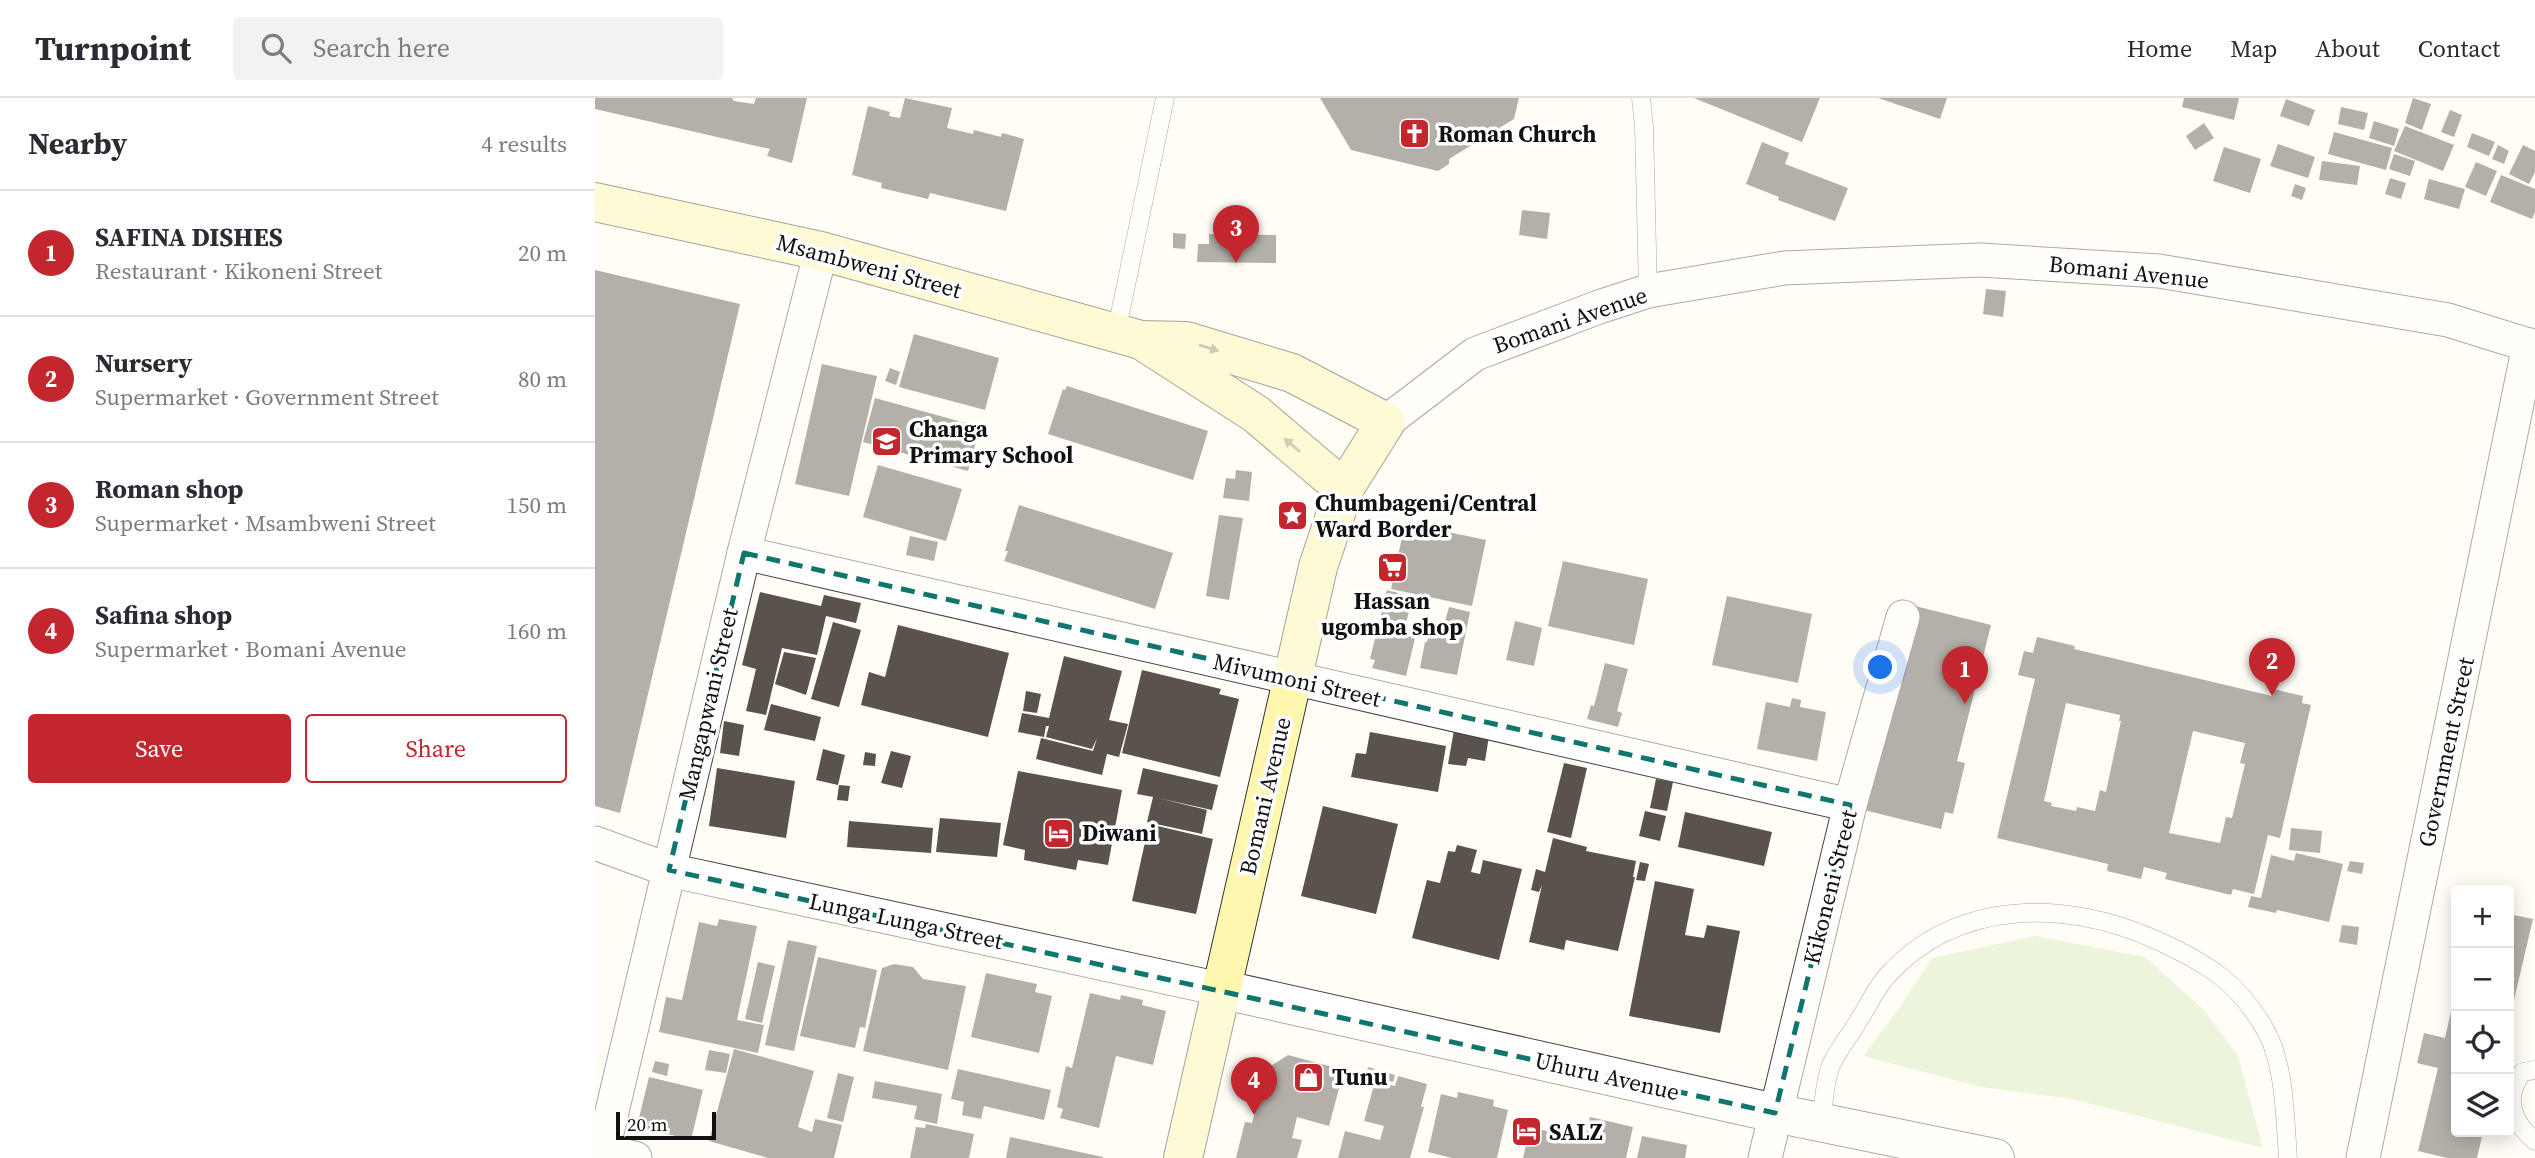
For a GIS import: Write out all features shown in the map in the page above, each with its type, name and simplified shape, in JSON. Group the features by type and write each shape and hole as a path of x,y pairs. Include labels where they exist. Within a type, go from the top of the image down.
{"main road":[{"name":"Msambweni Street","path":"595,202 821,251 1129,337"},
{"path":"1129,337 1186,341 1292,373 1386,422"},
{"path":"1129,337 1256,414 1344,489"},
{"name":"Bomani Avenue","path":"1183,1158 1318,567 1344,489 1386,422"}],"street":[{"name":"Mangapwani Street","path":"602,1154 744,553 821,251"},
{"name":"Bomani Avenue","path":"1386,422 1475,354 1649,291 1784,268 1980,260 2159,271 2448,320 2532,346"},
{"name":"Government Street","path":"2363,1158 2532,346"},
{"name":"Mivumoni Street","path":"744,553 1850,805"},
{"name":"Kikoneni Street","path":"1765,1158 1850,805 1903,617"},
{"name":"Lunga Lunga Street","path":"595,843 669,870 1220,989"},
{"name":"Uhuru Avenue","path":"1220,989 1775,1114 1995,1158"},
{"path":"602,1154 635,1158"}],"lane":[{"path":"1129,337 1165,98"},
{"path":"1641,98 1649,291"},
{"path":"1821,1123 1831,1066 1887,976 1923,944 1963,923 2005,914 2053,912 2130,928 2198,959 2240,992 2268,1035 2282,1083 2288,1158"},
{"path":"2535,1070 2523,1072 2510,1096 2513,1112 2523,1132 2535,1141"}],"highlighted area":[{"path":"744,553 1850,805 1775,1113 669,870"}],"green space":[{"path":"2035,936 2145,957 2204,1010 2238,1056 2263,1148 2072,1099 1981,1087 1863,1056 1932,958"}],"building":[{"path":"595,98 732,98 734,101 754,104 756,98 807,98 792,163 767,156 770,149 595,109"},
{"path":"905,98 952,108 947,128 973,134 974,130 1001,137 1002,133 1024,139 1006,211 930,193 928,199 881,188 882,183 852,175 868,106 890,112 889,116 900,118"},
{"name":"Roman Church","path":"1320,98 1519,98 1514,119 1449,159 1449,164 1438,171 1351,150"},
{"path":"1694,98 1820,98 1802,142"},
{"path":"1878,98 1947,98 1940,119"},
{"path":"2184,98 2239,98 2234,120 2182,107"},
{"path":"2413,98 2431,104 2422,130 2405,123"},
{"path":"2286,99 2315,110 2309,126 2280,116"},
{"path":"2341,107 2368,113 2364,130 2338,124"},
{"path":"2450,110 2462,115 2454,137 2441,132"},
{"path":"2374,121 2399,129 2394,146 2369,138"},
{"path":"2204,123 2214,138 2195,150 2186,136"},
{"path":"2405,126 2454,145 2443,171 2394,151"},
{"path":"2334,132 2392,148 2386,170 2328,154"},
{"path":"2472,133 2495,142 2489,156 2467,147"},
{"path":"1762,142 1789,153 1785,164 1848,188 1835,221 1778,200 1779,197 1746,184"},
{"path":"2278,144 2315,157 2308,178 2270,166"},
{"path":"2498,145 2509,151 2504,164 2492,159"},
{"path":"2523,145 2535,151 2535,172 2529,184 2509,174"},
{"path":"2224,147 2261,159 2250,193 2213,181"},
{"path":"2394,154 2415,161 2410,176 2389,169"},
{"path":"2322,161 2360,166 2357,185 2319,180"},
{"path":"2476,162 2497,171 2486,196 2465,187"},
{"path":"2501,175 2535,189 2535,212 2532,219 2490,202"},
{"path":"2390,178 2406,183 2401,199 2385,194"},
{"path":"2429,179 2465,189 2459,209 2424,199"},
{"path":"2295,184 2306,188 2302,200 2291,196"},
{"path":"1522,210 1550,213 1547,239 1519,235"},
{"path":"1173,233 1186,234 1185,249 1173,248"},
{"path":"1209,234 1276,235 1276,263 1197,262 1198,244 1209,244"},
{"path":"595,270 740,304 620,813 595,806"},
{"path":"1986,289 2006,291 2003,317 1983,314"},
{"path":"914,334 999,358 985,410 899,387"},
{"path":"822,364 877,376 849,496 795,484"},
{"path":"890,368 900,372 896,385 885,381"},
{"path":"1067,386 1208,431 1193,480 1048,434 1063,389"},
{"path":"875,398 980,427 968,471 863,442"},
{"path":"878,465 962,489 946,541 863,517"},
{"path":"1236,470 1252,472 1249,501 1223,498 1226,478 1235,479"},
{"path":"1019,505 1173,553 1155,609 1004,561"},
{"path":"1219,515 1243,518 1229,600 1206,596"},
{"path":"1405,523 1486,540 1472,606 1391,589"},
{"path":"910,536 938,542 934,561 906,555"},
{"path":"1563,561 1648,579 1634,645 1548,626"},
{"path":"1387,590 1413,597 1404,630 1416,634 1406,676 1372,668 1375,660 1370,659"},
{"path":"760,592 821,606 824,595 861,603 856,623 826,616 817,655 782,648 766,715 746,711 756,669 742,665"},
{"path":"1727,596 1812,614 1798,683 1712,665"},
{"path":"1915,606 1991,625 1957,761 1965,763 1953,814 1945,812 1941,829 1864,810"},
{"path":"1449,607 1470,612 1457,675 1420,668 1425,642 1431,629 1441,631 1443,626 1459,629 1444,625"},
{"path":"1515,621 1542,628 1534,666 1506,660"},
{"path":"833,622 861,630 839,707 811,699"},
{"path":"898,625 1009,653 988,737 861,705 869,672 885,677"},
{"path":"2037,637 2075,646 2074,649 2272,696 2273,689 2303,696 2302,703 2311,705 2280,838 2268,835 2254,894 2233,889 2231,895 2165,879 2167,873 2144,867 2141,879 2107,871 2108,864 1997,838 2035,679 2018,675 2024,651 2033,653","holes":["2066,703 2120,715 2106,792 2100,790 2095,811 2077,807 2076,811 2051,806 2052,803 2044,801","2193,731 2245,743 2240,763 2245,764 2232,818 2226,817 2220,843 2169,833"]},
{"path":"784,652 816,658 806,695 775,684"},
{"path":"1064,656 1122,671 1109,720 1128,724 1119,757 1107,754 1102,775 1036,759 1041,738 1093,751 1097,738 1092,749 1046,737 1049,726 1046,726 1044,737 1018,732 1022,713 1049,718"},
{"path":"1605,663 1628,669 1617,711 1622,713 1618,727 1587,719 1591,705 1594,706"},
{"path":"1142,670 1221,689 1219,694 1239,699 1220,777 1122,753"},
{"path":"1026,691 1041,694 1037,713 1023,711"},
{"path":"1792,698 1801,700 1800,707 1826,712 1817,761 1757,749 1766,702 1790,707"},
{"path":"771,704 821,717 815,741 764,730"},
{"path":"724,721 744,725 739,756 720,753"},
{"path":"1454,730 1489,736 1485,761 1468,758 1466,766 1448,764"},
{"path":"1370,732 1446,746 1438,792 1351,777 1356,753 1366,754"},
{"path":"823,749 845,755 838,785 816,780"},
{"path":"891,751 911,756 902,788 881,783"},
{"path":"865,752 876,754 875,766 863,765"},
{"path":"1564,763 1587,768 1571,838 1547,832"},
{"path":"717,768 795,781 786,838 709,826"},
{"path":"1143,768 1218,785 1212,810 1158,798 1207,810 1202,834 1147,822 1153,797 1137,794"},
{"path":"1018,771 1122,790 1108,865 1078,860 1076,870 1024,860 1025,850 1003,845"},
{"path":"1656,779 1673,782 1667,811 1650,808"},
{"path":"839,785 850,786 848,801 837,800"},
{"path":"1323,806 1398,824 1376,914 1301,896"},
{"path":"1645,811 1666,816 1660,841 1639,836"},
{"path":"1685,812 1772,832 1764,866 1678,847"},
{"path":"940,818 1001,823 997,857 936,852"},
{"path":"849,821 933,828 931,853 847,847"},
{"path":"1149,824 1213,839 1196,914 1132,901"},
{"path":"2291,828 2322,831 2320,853 2289,850"},
{"path":"1553,838 1587,847 1586,851 1636,861 1635,877 1618,951 1566,940 1564,950 1529,942 1542,885 1539,892 1531,890 1536,869 1545,872"},
{"path":"1457,845 1477,850 1471,872 1480,874 1483,860 1522,869 1499,960 1412,938 1427,880 1440,883 1448,851 1455,852"},
{"path":"2296,853 2343,864 2329,922 2277,910 2276,913 2248,907 2251,896 2261,898 2271,855 2294,861"},
{"path":"2350,861 2364,863 2362,874 2347,871"},
{"path":"1640,862 1649,864 1645,881 1636,880"},
{"path":"1655,881 1694,889 1685,935 1704,938 1707,925 1740,931 1720,1033 1629,1016"},
{"path":"2514,915 2533,919 2514,1000"},
{"path":"719,919 757,926 737,1020 764,1025 758,1053 659,1032 666,997 682,1000 699,922 717,926"},
{"path":"2342,925 2359,927 2357,945 2339,942"},
{"path":"788,940 817,946 794,1051 765,1045"},
{"path":"818,957 877,970 865,1028 860,1027 855,1048 800,1036"},
{"path":"758,962 775,966 762,1023 745,1019"},
{"path":"894,964 913,967 923,979 966,986 948,1070 863,1051 882,968"},
{"path":"986,973 1037,984 1035,992 1052,996 1039,1053 971,1037"},
{"path":"1090,993 1120,1000 1121,995 1143,1000 1142,1005 1166,1011 1153,1065 1116,1056 1099,1128 1060,1118 1063,1109 1057,1107 1066,1066 1072,1068"},
{"path":"2451,1012 2451,1137 2482,1137 2477,1158 2447,1158 2418,1151 2438,1068 2417,1063 2424,1033 2445,1038"},
{"path":"734,1049 814,1071 798,1127 812,1132 815,1119 842,1125 834,1158 768,1158 709,1141"},
{"path":"709,1050 730,1054 726,1073 705,1070"},
{"path":"1288,1055 1344,1070 1329,1126 1297,1117 1292,1138 1302,1140 1297,1158 1236,1158 1245,1122 1252,1123 1266,1069"},
{"path":"655,1061 669,1064 667,1076 652,1072"},
{"path":"1368,1067 1395,1075 1393,1082 1366,1075"},
{"path":"958,1069 1051,1090 1044,1120 984,1106 981,1119 962,1115 964,1102 951,1099"},
{"path":"838,1073 854,1077 843,1122 827,1118"},
{"path":"1398,1076 1427,1084 1421,1107 1424,1107 1410,1158 1338,1158 1345,1131 1380,1140 1384,1126 1364,1121 1375,1081 1395,1086"},
{"path":"649,1077 703,1090 691,1140 637,1126"},
{"path":"875,1081 942,1094 937,1124 914,1119 917,1106 872,1098"},
{"path":"1458,1092 1494,1100 1493,1106 1508,1110 1497,1158 1452,1158 1428,1152 1441,1094 1457,1098"},
{"path":"1590,1117 1633,1127 1626,1158 1523,1158 1530,1127 1584,1140"},
{"path":"926,1124 974,1134 969,1158 910,1158 916,1127 925,1128"},
{"path":"1642,1136 1687,1145 1685,1158 1637,1158"},
{"path":"1010,1137 1103,1157 1103,1158 1006,1158"}],"place":[{"name":"Roman Church","path":"1415,134"},
{"name":"Roman shop","path":"1236,263"},
{"name":"Changa Primary School","path":"886,442"},
{"name":"Chumbageni/Central Ward Border","path":"1292,516"},
{"name":"Hassan ugomba shop","path":"1392,567"},
{"name":"Nursery","path":"2272,696"},
{"name":"SAFINA DISHES","path":"1965,704"},
{"name":"Diwani","path":"1059,833"},
{"name":"Tunu","path":"1309,1077"},
{"name":"Safina shop","path":"1254,1115"},
{"name":"SALZ","path":"1526,1132"}]}
